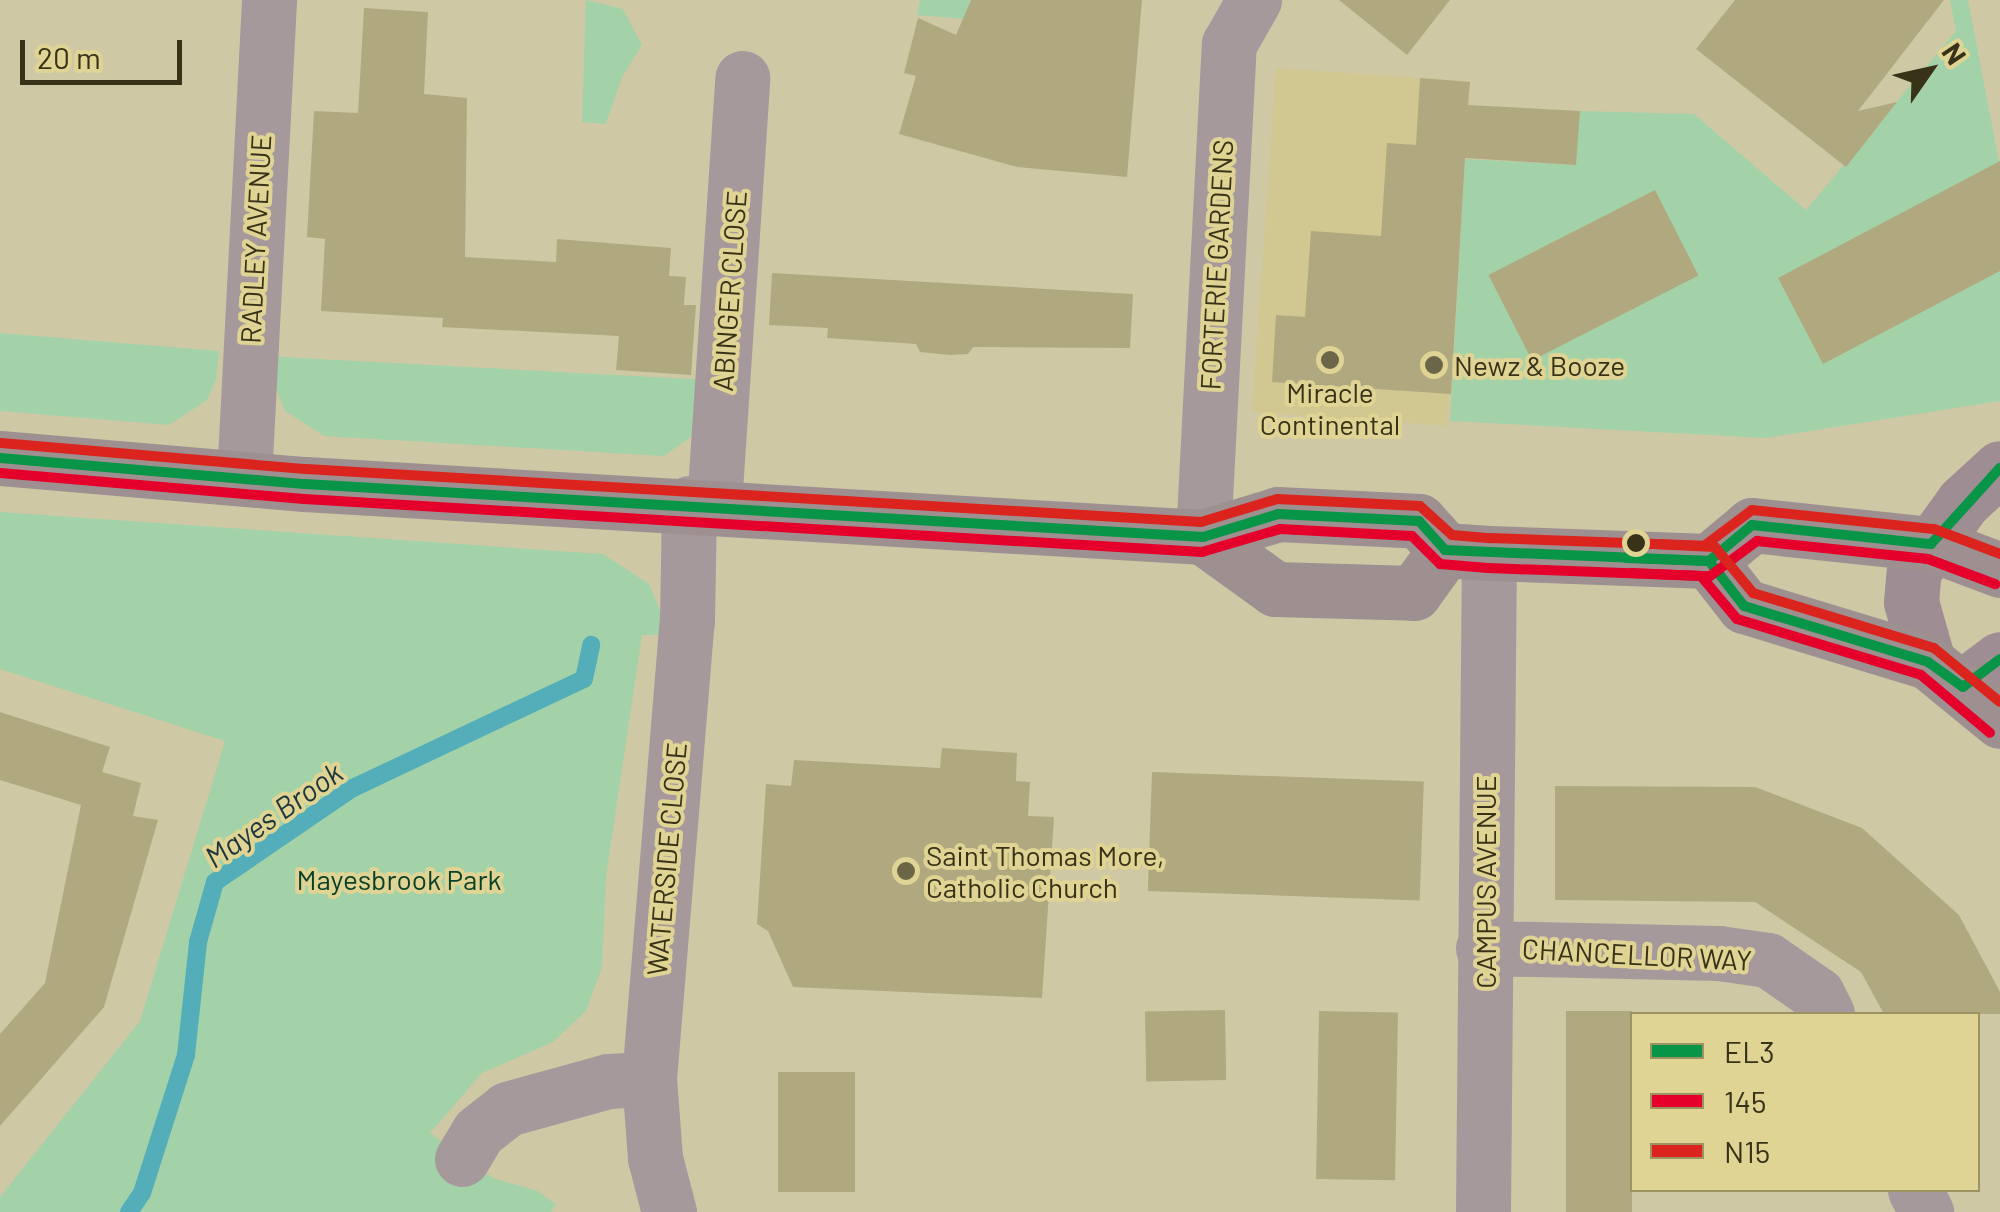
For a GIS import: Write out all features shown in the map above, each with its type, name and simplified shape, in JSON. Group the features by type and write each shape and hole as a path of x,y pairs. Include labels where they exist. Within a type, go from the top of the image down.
{"main road":[{"path":"0,458 244,478 1203,537 1278,514 1419,521 1467,551 1708,561 1752,525 1930,544 2000,570"},
{"path":"1973,682 1911,602 1914,570 1930,544 2000,468"},
{"path":"1203,537 1274,590 1414,593 1467,551"},
{"path":"1708,561 1744,606 1973,682"}],"street":[{"name":"RADLEY AVENUE","path":"244,478 269,0"},
{"name":"FORTERIE GARDENS","path":"1203,537 1228,54 1235,27 1254,0"},
{"name":"ABINGER CLOSE","path":"701,504 742,78"},
{"name":"WATERSIDE CLOSE","path":"669,1212 655,1158 648,1078 687,621 701,504"},
{"name":"CAMPUS AVENUE","path":"1467,551 1483,948 1483,1212"},
{"name":"CHANCELLOR WAY","path":"1483,948 1719,953 1768,960 1817,994 1826,1012"},
{"path":"462,1159 478,1132 507,1109 562,1090 648,1078"}],"shaded area":[{"path":"1276,68 1471,82 1446,426 1252,412"}],"green space":[{"path":"586,0 623,9 642,45 622,77 606,124 582,122"},
{"path":"920,0 971,0 963,19 917,15"},
{"path":"1950,0 1968,0 2000,167 2000,401 1765,438 1450,421 1465,159 1576,165 1579,111 1694,114 1806,210 1956,31"},
{"path":"0,333 219,351 216,380 207,400 169,425 0,411"},
{"path":"274,356 710,380 699,431 664,456 324,436 285,411 273,381"},
{"name":"Mayesbrook Park","path":"0,512 603,554 649,584 662,615 661,635 642,635 606,876 602,967 586,1011 553,1042 482,1073 430,1133 493,1178 538,1191 556,1205 551,1212 0,1212 0,1197 140,1021 225,741 0,669"}],"building":[{"path":"971,0 1142,0 1127,177 1017,167 899,134 916,76 904,73 918,18 956,35"},
{"path":"1339,0 1450,0 1407,55"},
{"path":"1735,0 1944,0 1858,111 1897,102 1846,167 1696,49"},
{"path":"364,8 428,12 424,94 467,98 465,257 556,262 557,239 671,248 669,276 686,277 684,305 696,305 691,375 616,370 619,336 442,327 443,318 321,311 325,239 307,237 314,111 358,113"},
{"path":"1420,78 1470,82 1468,105 1580,111 1576,165 1465,158 1451,394 1272,382 1276,315 1305,317 1311,231 1381,236 1387,143 1416,145"},
{"path":"2000,161 2000,271 1823,364 1778,278"},
{"path":"1655,190 1699,276 1532,360 1488,275"},
{"path":"772,273 1133,294 1130,348 973,347 968,354 950,355 920,352 916,344 827,338 828,328 769,325"},
{"path":"0,712 110,747 102,772 141,783 133,816 158,820 104,1007 0,1126 0,1034 45,983 81,805 0,780"},
{"name":"Saint Thomas More, Catholic Church","path":"942,748 1017,753 1016,781 1030,782 1028,816 1054,817 1042,998 793,987 768,931 757,924 766,784 791,786 794,760 940,768"},
{"path":"1152,772 1424,781 1420,900 1148,891"},
{"path":"1555,786 1755,787 1862,828 1959,915 2000,992 2000,1014 1883,1012 1861,972 1755,902 1555,900"},
{"path":"1225,1010 1226,1080 1146,1081 1145,1011"},
{"path":"1319,1011 1398,1012 1395,1180 1316,1179"},
{"path":"1566,1011 1632,1011 1632,1212 1566,1212"},
{"path":"778,1072 855,1072 855,1192 778,1192"}],"waterway":[{"name":"Mayes Brook","path":"129,1212 142,1193 186,1055 198,942 215,882 353,788 584,679 591,645"}],"transit line":[{"name":"N15","path":"1,443 306,469 1201,522 1277,499 1420,506 1452,535 1490,538 1704,546 1752,510 1934,529 2000,554"},
{"name":"EL3","path":"0,458 305,484 1203,537 1278,514 1419,521 1445,550 1709,561 1752,525 1931,544 2000,468"},
{"name":"145","path":"0,473 304,499 1202,552 1280,529 1412,536 1440,564 1488,568 1710,576 1757,541 1928,559 1995,584"},
{"name":"N15","path":"1633,543 1715,547 1753,593 1934,648 2000,702"},
{"name":"EL3","path":"1627,558 1709,561 1744,606 1928,662 1963,687 2000,659"},
{"name":"145","path":"1631,573 1701,576 1737,619 1921,675 1990,733"}],"place":[{"name":"Miracle Continental","path":"1330,360"},
{"name":"Newz & Booze","path":"1434,365"},
{"name":"Saint Thomas More, Catholic Church","path":"906,871"}]}
